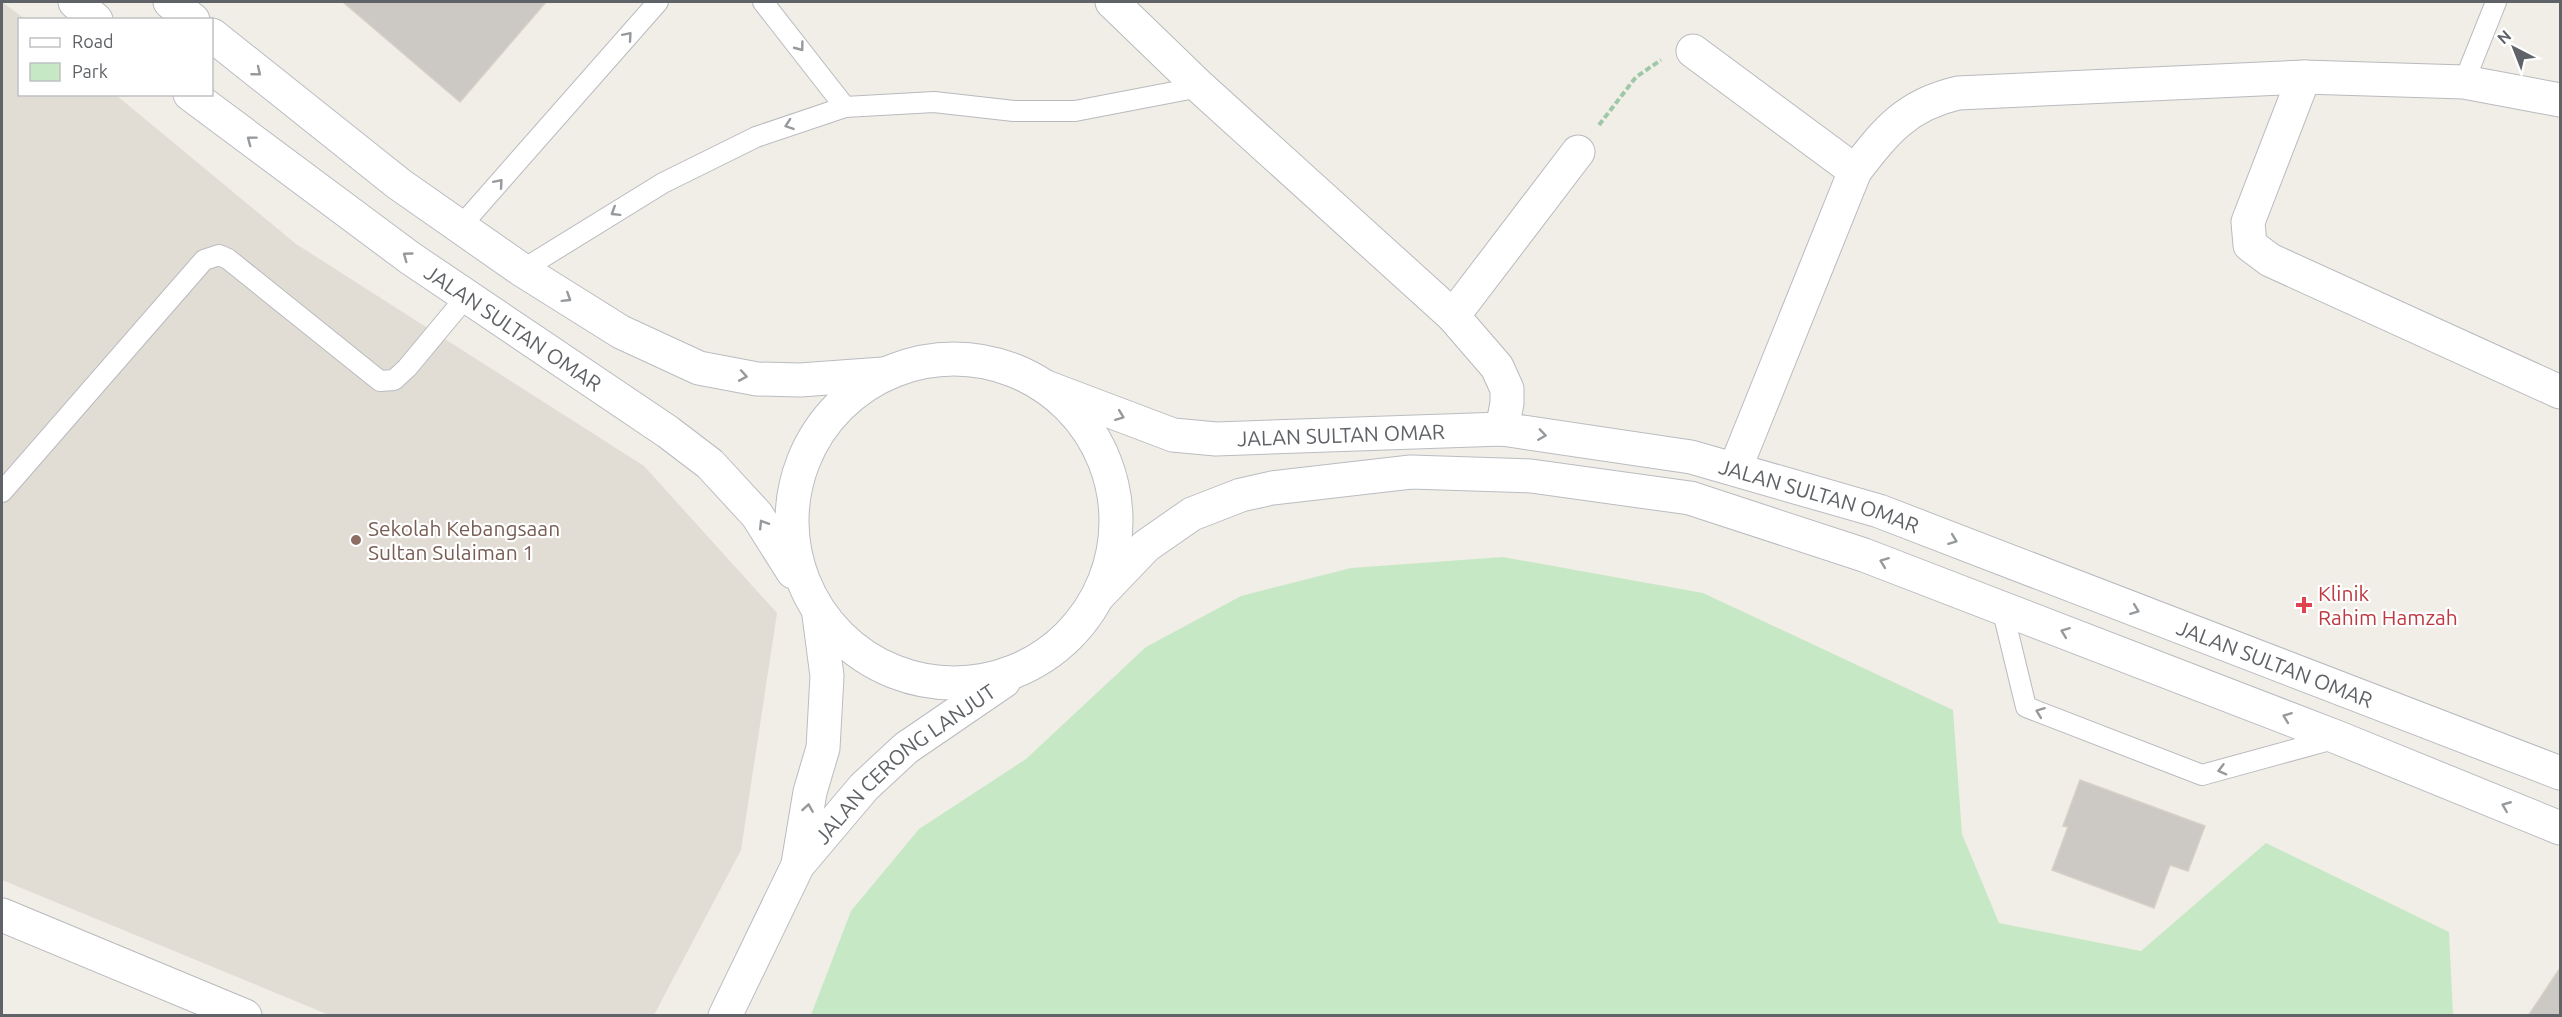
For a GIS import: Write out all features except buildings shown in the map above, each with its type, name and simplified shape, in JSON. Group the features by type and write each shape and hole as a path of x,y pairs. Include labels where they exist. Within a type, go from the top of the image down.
{"main road":[{"path":"75,2 94,18"},
{"path":"170,2 190,18"},
{"path":"1112,2 1200,87 1453,316 1497,367 1507,389 1502,429"},
{"path":"213,36 399,184 522,270 621,332 699,368 758,379 800,380 886,374 918,362 963,359 985,361 1017,371 1046,387 1076,412 1098,444 1112,481 1116,519 1113,549 1099,595 1071,632 1051,651 1019,670 964,684 909,678 858,655 812,603"},
{"path":"1693,51 1855,171"},
{"path":"2304,78 2248,222 2250,245 2270,260 2560,392"},
{"path":"1735,470 1855,171 1882,136 1908,113 1934,99 1958,93 2304,78 2464,82 2560,100"},
{"name":"JALAN SULTAN OMAR","path":"193,96 466,297 668,432 710,464 757,515 812,603"},
{"path":"1453,316 1578,152"},
{"name":"JALAN CERONG LANJUT","path":"798,866 810,792 823,748 827,676 812,603 791,542 793,490 811,442 844,402 886,374"},
{"name":"JALAN SULTAN OMAR","path":"1046,387 1173,435 1216,439 1502,429 1691,457 1879,511 2560,774"},
{"name":"JALAN SULTAN OMAR","path":"1099,595 1146,546 1192,514 1241,495 1272,488 1411,472 1531,476 1690,498 1864,555 2339,738 2560,828"},
{"name":"JALAN CERONG LANJUT","path":"725,1016 798,866 864,787 906,748 1019,670"},
{"path":"2,915 241,1015"}],"lane":[{"path":"460,227 658,2"},
{"path":"763,2 845,107"},
{"path":"2464,82 2496,2"},
{"path":"522,270 673,178 756,137 845,107 934,102 1014,111 1075,111 1200,87"},
{"path":"2,492 204,260 219,255 228,259 380,381 394,380 466,297"},
{"path":"2002,608 2026,707 2202,775 2339,738"}],"path":[{"path":"1578,152 1636,77 1665,57 1693,51"}],"shaded area":[{"name":"Sekolah Kebangsaan Sultan Sulaiman 1","path":"2,2 24,18 18,18 18,96 117,96 296,244 644,466 777,613 741,850 654,1015 329,1015 2,880"}],"green space":[{"path":"1503,557 1703,593 1953,710 1962,834 1999,923 2141,951 2266,843 2449,932 2453,1015 811,1015 851,911 919,829 1026,759 1146,647 1241,596 1351,568"}],"place":[{"name":"Sekolah Kebangsaan Sultan Sulaiman 1","path":"356,540"},
{"name":"Klinik Rahim Hamzah","path":"2304,605"}]}
